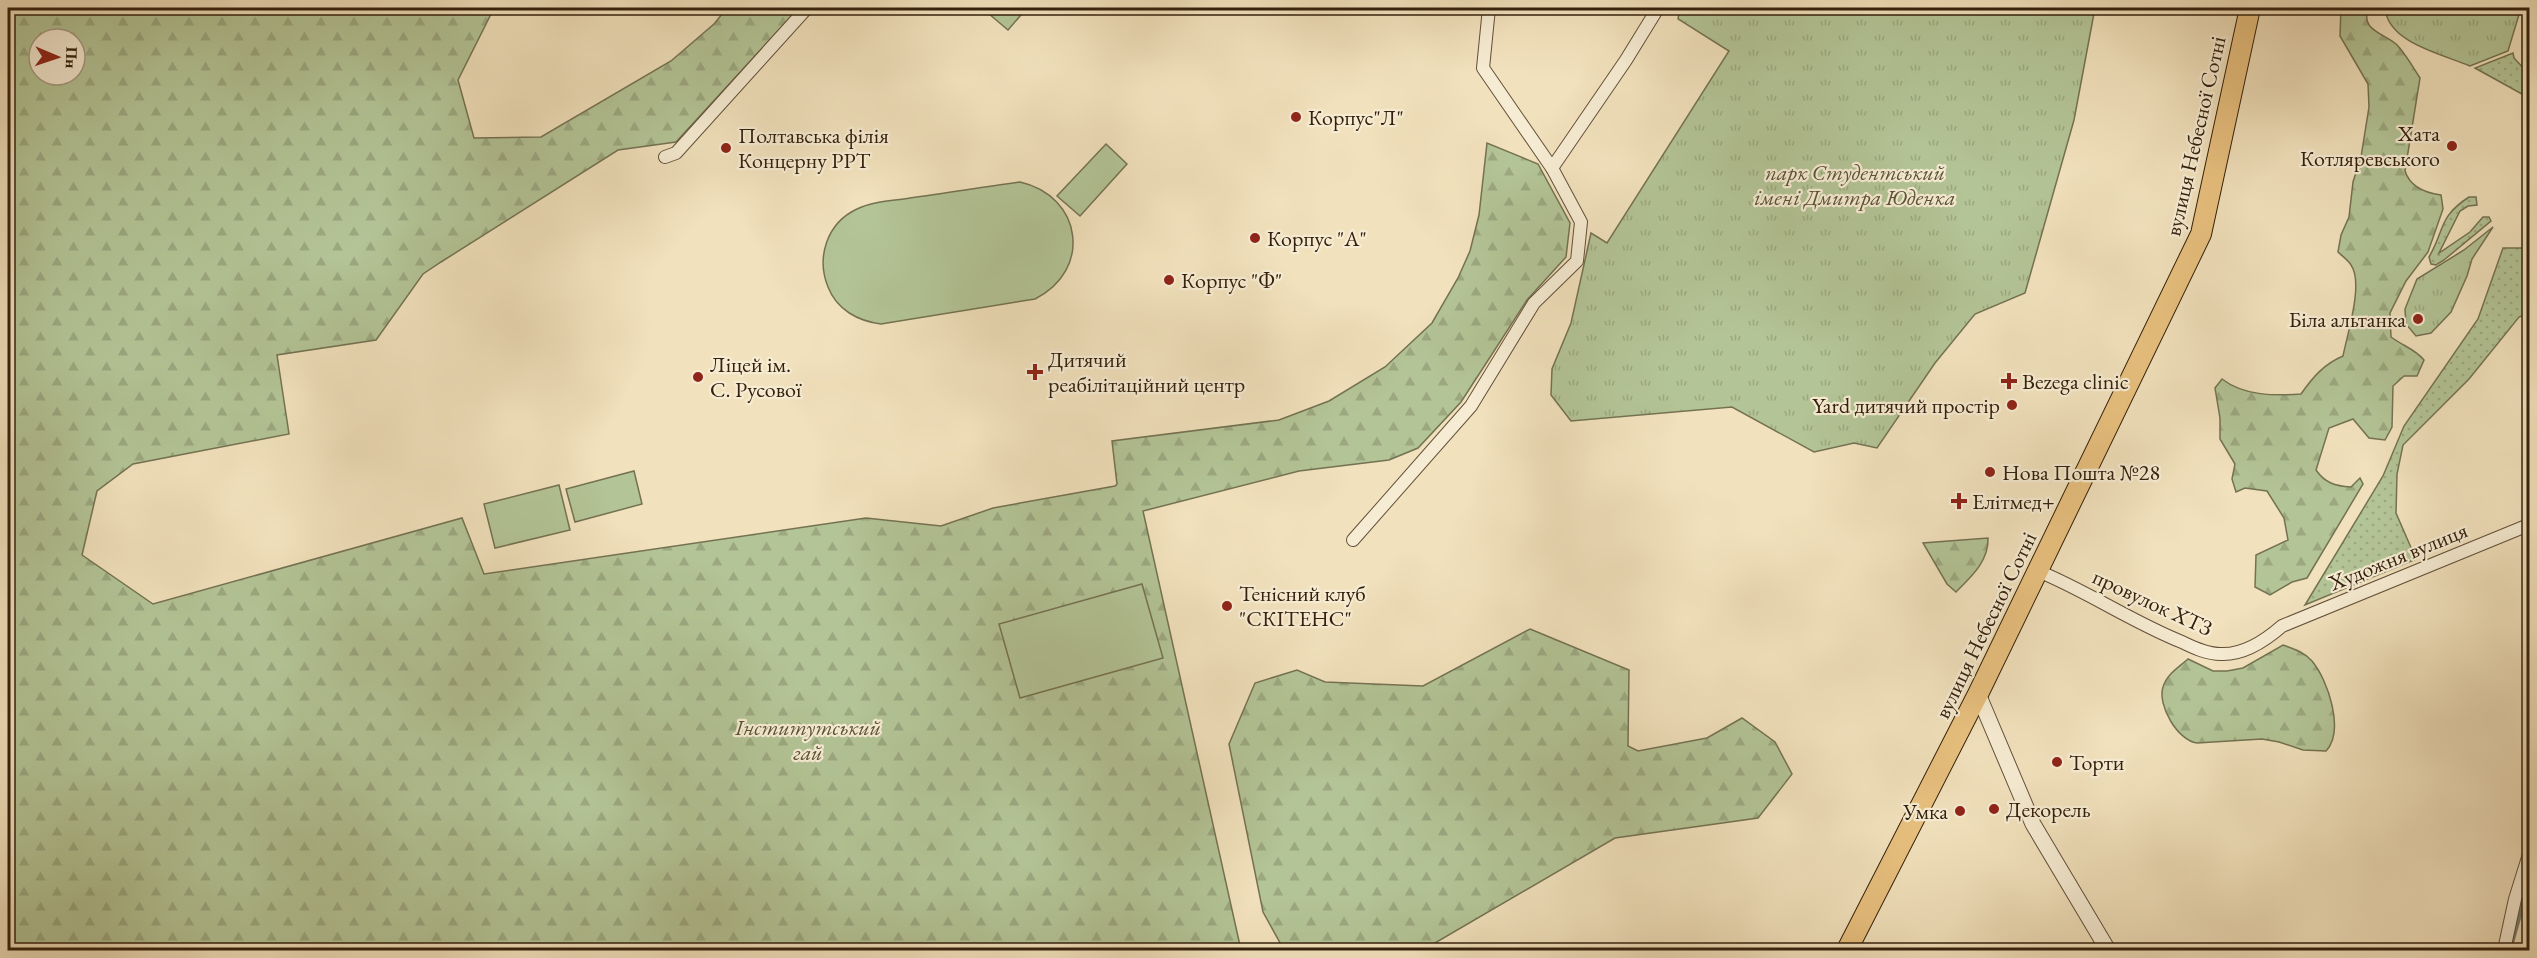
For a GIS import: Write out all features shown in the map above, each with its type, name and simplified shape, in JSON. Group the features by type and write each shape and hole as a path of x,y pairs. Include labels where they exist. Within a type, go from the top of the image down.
{"main road":[{"name":"вулиця Небесної Сотні","path":"1847,951 1978,694 2201,234 2250,8"}],"street":[{"path":"665,157 676,153 807,8"},
{"path":"1353,540 1471,406 1534,303 1577,261 1581,222 1552,168 1483,68 1489,8"},
{"path":"1552,168 1626,60 1658,8"},
{"name":"Художня вулиця","path":"2282,626 2526,526 2529,522"},
{"name":"провулок ХТЗ","path":"2038,571 2060,580 2159,633 2208,653 2234,653 2253,646 2282,626"},
{"path":"1978,694 2033,825 2108,951"},
{"path":"2504,951 2515,898 2529,851"}],"green space":[{"name":"Інститутський гай","path":"8,8 494,8 458,80 474,138 541,137 671,61 714,24 727,8 799,8 676,142 618,150 441,262 423,274 376,340 277,355 289,434 133,464 97,491 82,555 153,604 462,518 484,574 866,518 941,526 993,508 1115,486 1117,484 1112,441 1279,420 1329,401 1385,367 1432,323 1458,278 1470,251 1479,215 1487,143 1538,164 1570,223 1566,257 1527,300 1461,402 1418,448 1389,460 1299,471 1143,511 1241,950 8,950"},
{"path":"982,8 1027,8 1008,30"},
{"name":"парк Студентський імені Дмитра Юденка","path":"1680,8 2095,8 2074,120 2025,293 1975,314 1935,363 1877,448 1854,443 1814,452 1732,407 1571,421 1551,395 1552,369 1571,323 1591,233 1607,243 1729,51 1678,19"},
{"path":"2341,8 2369,8 2367,22 2398,46 2420,78 2405,171 2407,177 2419,188 2441,195 2443,209 2428,252 2406,281 2390,313 2391,337 2413,350 2424,360 2417,376 2404,376 2393,386 2392,427 2385,440 2369,438 2353,419 2329,428 2316,470 2323,478 2335,485 2351,487 2360,478 2363,484 2307,578 2292,582 2270,595 2255,587 2256,555 2288,540 2284,518 2267,491 2245,488 2236,492 2232,479 2235,464 2220,439 2220,418 2215,388 2222,379 2240,389 2260,394 2301,394 2319,372 2343,356 2356,284 2355,273 2351,265 2338,252 2341,235 2349,217 2353,182 2361,157 2369,107 2368,84 2340,36"},
{"path":"2385,8 2521,8 2508,51 2470,66 2432,52 2406,39 2388,20"},
{"path":"2513,53 2514,58 2529,74 2529,98 2475,68"},
{"path":"1106,144 1127,164 1080,216 1057,196"},
{"path":"1020,182 1041,190 1057,202 1067,218 1072,235 1072,253 1066,270 1054,286 1035,299 881,324 849,313 832,295 825,276 824,253 831,232 847,215 863,206 876,203"},
{"path":"2469,197 2476,197 2477,205 2468,206 2460,211 2439,253 2470,232 2483,217 2489,217 2491,221 2444,260 2436,265 2431,264 2429,257 2443,224 2452,211"},
{"path":"2493,227 2472,259 2451,312 2431,333 2416,336 2406,324 2405,309 2417,279 2464,250"},
{"path":"2503,248 2529,248 2529,313 2519,317 2469,379 2403,445 2397,474 2396,513 2416,559 2305,605 2383,476 2404,426 2478,319"},
{"path":"634,471 642,504 575,522 566,489"},
{"path":"559,485 570,530 495,548 484,504"},
{"path":"1988,538 1986,554 1982,561 1956,592 1947,584 1923,543"},
{"path":"1142,584 1163,658 1020,698 999,624"},
{"path":"1530,629 1629,670 1628,746 1638,751 1707,738 1742,718 1775,742 1792,774 1758,818 1615,838 1423,950 1284,950 1263,912 1229,744 1255,683 1297,670 1325,682 1423,686"},
{"path":"2283,645 2309,658 2324,680 2334,719 2332,742 2326,751 2303,750 2262,739 2197,743 2190,741 2176,729 2163,703 2163,687 2170,675 2188,659 2213,671 2227,671 2243,668"}],"waterway":[{"path":"2510,950 2530,880"}],"place":[{"name":"Корпус\"Л\"","path":"1296,117"},
{"name":"Хата Котляревського","path":"2452,146"},
{"name":"Полтавська філія Концерну РРТ","path":"726,148"},
{"name":"Корпус \"А\"","path":"1255,238"},
{"name":"Корпус \"Ф\"","path":"1169,280"},
{"name":"Біла альтанка","path":"2418,319"},
{"name":"Дитячий реабілітаційний центр","path":"1035,372"},
{"name":"Ліцей ім. С. Русової","path":"698,377"},
{"name":"Bezega clinic","path":"2009,381"},
{"name":"Yard дитячий простір","path":"2012,405"},
{"name":"Нова Пошта №28","path":"1990,472"},
{"name":"Елітмед+","path":"1959,501"},
{"name":"Тенісний клуб \"СКІТЕНС\"","path":"1227,606"},
{"name":"Торти","path":"2057,762"},
{"name":"Декорель","path":"1994,809"},
{"name":"Умка","path":"1960,811"}]}
